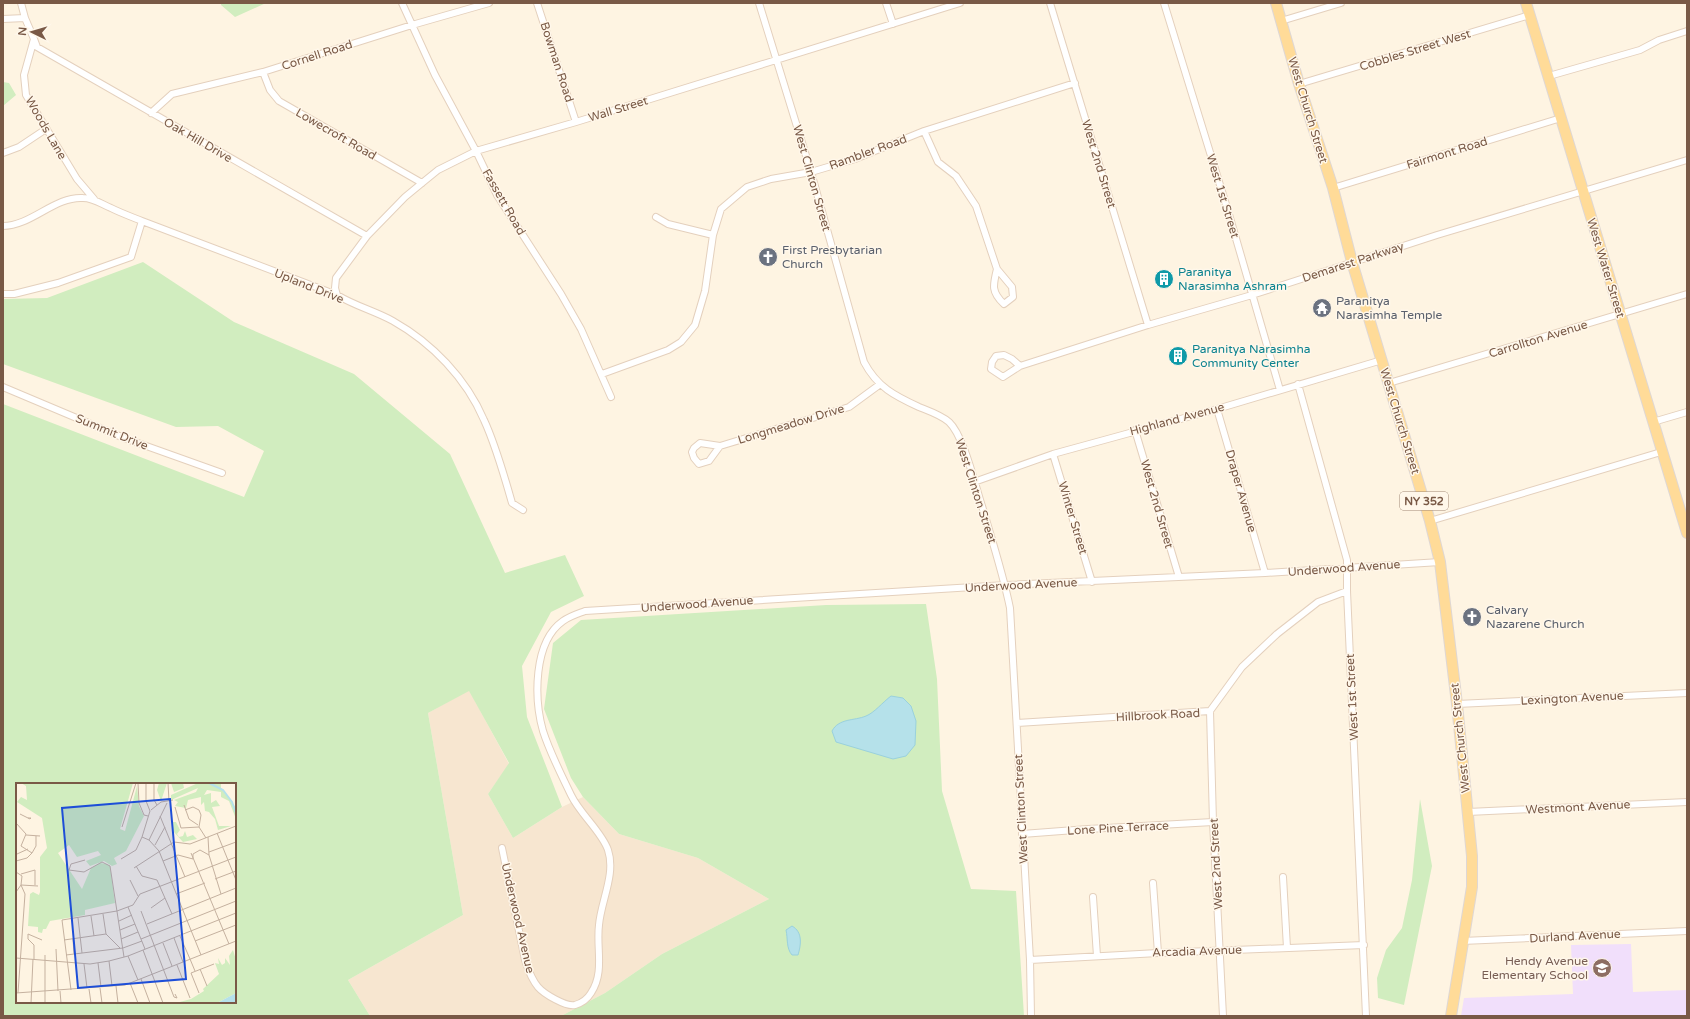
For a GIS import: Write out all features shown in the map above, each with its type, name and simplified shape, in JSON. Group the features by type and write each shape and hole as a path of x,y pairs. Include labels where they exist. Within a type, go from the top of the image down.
{"main road":[{"name":"West Church Street","path":"1276,3 1299,84 1333,188 1352,262 1430,521 1440,562 1457,704 1472,856 1472,887 1451,1016"},
{"name":"West Water Street","path":"1526,3 1661,452 1686,529"}],"street":[{"path":"21,3 24,18 34,38"},
{"name":"Fassett Road","path":"402,3 435,75 476,151 497,195 561,294 581,329 612,397"},
{"name":"Cornell Road","path":"151,113 172,94 263,72 412,25 488,3"},
{"name":"Bowman Road","path":"537,3 576,122"},
{"name":"West Clinton Street","path":"759,3 811,172 864,362 871,375 879,384 903,400 932,412 949,422 960,440 1006,585 1010,608 1017,722 1030,960 1031,1016"},
{"path":"886,3 893,24"},
{"name":"Wall Street","path":"337,296 334,288 336,278 367,236 406,197 438,170 476,151 576,122 960,3"},
{"name":"West 2nd Street","path":"1050,3 1148,325"},
{"name":"West 1st Street","path":"1164,3 1228,211 1280,390"},
{"path":"1281,21 1341,3"},
{"name":"Cobbles Street West","path":"1299,84 1530,15"},
{"path":"3,19 24,18"},
{"path":"1549,76 1640,50 1659,40 1687,32"},
{"name":"Oak Hill Drive","path":"34,38 37,47 367,236"},
{"name":"Woods Lane","path":"34,38 24,75 26,95 77,179 94,199"},
{"name":"Lowecroft Road","path":"263,72 270,90 279,101 422,183"},
{"name":"Rambler Road","path":"602,374 668,350 680,342 695,325 705,291 713,235 722,209 747,187 771,179 811,172 855,158 924,131 1075,83"},
{"name":"Fairmont Road","path":"1333,188 1561,118"},
{"path":"3,153 19,146 46,129"},
{"path":"924,131 938,162 956,176 976,206 997,269 1012,287 1013,297 1004,304 998,299 994,289 997,269"},
{"name":"Demarest Parkway","path":"1020,366 1012,359 1004,355 996,356 992,362 991,369 1003,377 1020,366 1148,325 1252,295 1352,262 1687,160"},
{"name":"Upland Drive","path":"3,226 17,224 64,201 75,198 94,199 142,221 337,296 398,324 429,346 446,362 460,380 483,418 492,439 512,503 523,510"},
{"path":"656,218 668,224 713,235"},
{"path":"3,294 14,294 58,283 131,256 142,221"},
{"name":"Carrollton Avenue","path":"1389,383 1687,294"},
{"name":"Highland Avenue","path":"974,482 1053,454 1135,430 1217,409 1382,360"},
{"name":"Longmeadow Drive","path":"720,446 849,407 879,384"},
{"name":"West 1st Street","path":"1298,384 1348,568 1346,591 1364,945 1366,1016"},
{"name":"Summit Drive","path":"3,387 124,438 222,473"},
{"name":"Draper Avenue","path":"1217,409 1265,573"},
{"path":"1653,422 1687,412"},
{"name":"West 2nd Street","path":"1135,430 1179,577"},
{"path":"1430,521 1661,452"},
{"name":"Winter Street","path":"1053,454 1092,582"},
{"name":"Underwood Avenue","path":"502,848 525,960 531,977 538,987 554,999 574,1006 585,1000 596,984 600,969 598,925 610,863 608,850 582,814 571,795 549,748 540,716 538,692 539,665 544,646 562,622 573,615 585,611 1006,585 1265,573 1440,562"},
{"name":"Hillbrook Road","path":"1017,722 1210,711 1242,667 1277,634 1318,602 1346,591"},
{"name":"Lexington Avenue","path":"1457,704 1687,693"},
{"name":"West 2nd Street","path":"1210,711 1213,822 1223,1016"},
{"name":"Westmont Avenue","path":"1468,812 1687,802"},
{"name":"Lone Pine Terrace","path":"1022,834 1213,822"},
{"path":"1283,877 1287,948"},
{"path":"1153,883 1158,952"},
{"path":"1093,897 1097,956"},
{"name":"Durland Avenue","path":"1462,941 1687,931"},
{"name":"Arcadia Avenue","path":"1030,960 1158,952 1364,945"}],"shaded area":[{"path":"469,690 509,764 488,794 513,838 562,807 583,797 619,834 698,858 769,899 662,954 605,993 561,1016 370,1016 348,980 463,915 428,713"},
{"name":"Hendy Avenue Elementary School","path":"1631,944 1633,992 1687,990 1687,1016 1461,1016 1464,998 1573,994 1571,945"}],"green space":[{"path":"221,3 266,3 235,17 221,5"},
{"path":"3,82 9,83 16,95 3,106"},
{"path":"143,262 234,322 354,374 450,454 505,573 565,555 584,596 551,612 522,666 527,717 562,807 513,838 488,794 509,763 469,691 428,713 463,915 348,980 370,1016 3,1016 3,404 244,497 264,451 218,426 176,427 3,364 3,299 47,298"},
{"path":"926,604 937,679 942,791 971,889 1016,891 1024,1016 561,1016 605,993 662,954 769,899 698,858 619,834 583,797 571,778 544,709 553,643 581,620 826,605"},
{"path":"1420,799 1432,866 1404,1005 1378,998 1377,978 1386,950 1402,928 1412,880"}],"water":[{"path":"891,696 903,698 911,706 916,721 915,745 906,756 893,759 836,742 832,731 835,727 847,720 869,715"},
{"path":"792,926 800,935 798,955 792,955 788,946 786,930"}],"place":[{"name":"First Presbytarian Church","path":"768,257"},
{"name":"Paranitya Narasimha Ashram","path":"1164,279"},
{"name":"Paranitya Narasimha Temple","path":"1322,308"},
{"name":"Paranitya Narasimha Community Center","path":"1178,356"},
{"name":"Calvary Nazarene Church","path":"1472,617"},
{"name":"Hendy Avenue Elementary School","path":"1602,968"}]}
